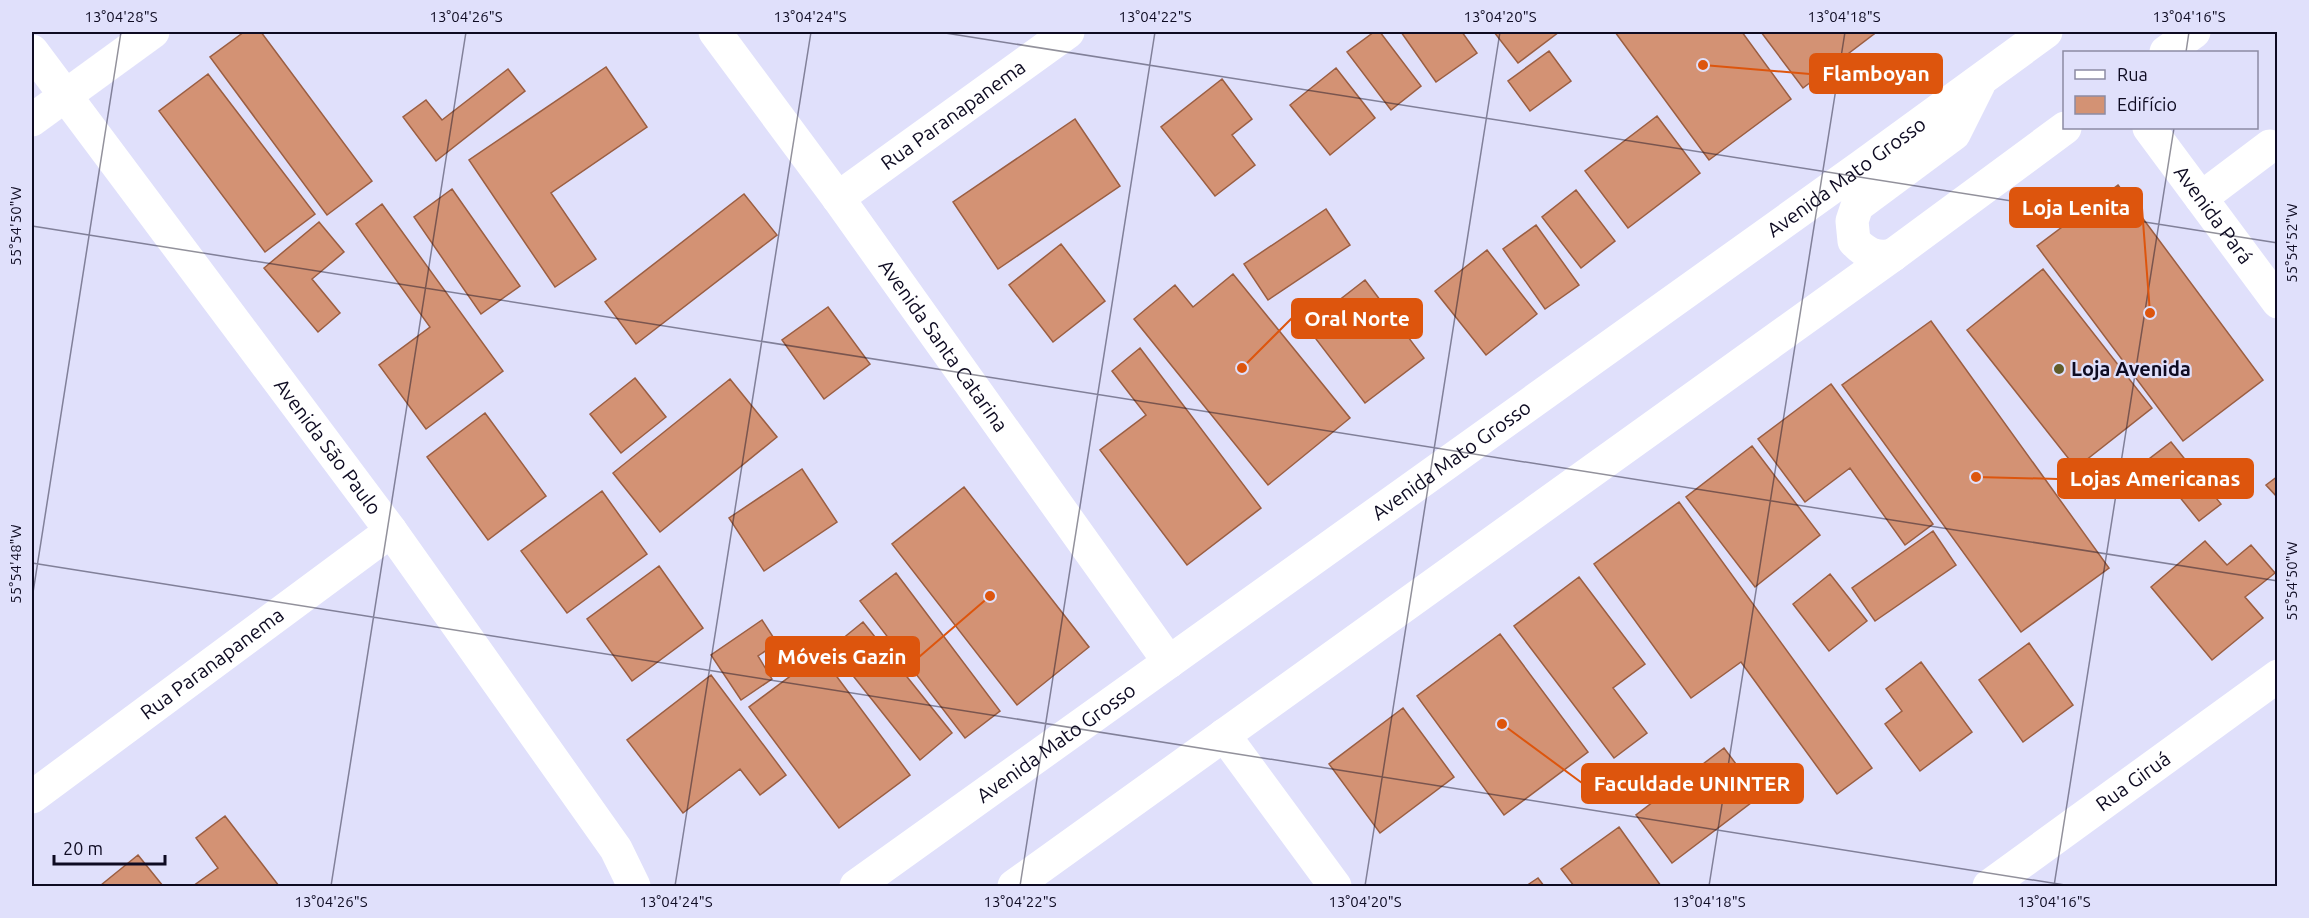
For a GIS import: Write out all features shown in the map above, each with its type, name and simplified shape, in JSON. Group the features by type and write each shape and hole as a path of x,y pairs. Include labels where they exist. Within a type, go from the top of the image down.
{"street":[{"path":"32,120 153,32"},
{"name":"Avenida Santa Catarina","path":"715,32 838,198 1169,662"},
{"name":"Rua Paranapanema","path":"838,198 1068,32"},
{"name":"Avenida Mato Grosso","path":"856,886 2046,32"},
{"path":"2167,51 2194,32"},
{"name":"Avenida São Paulo","path":"32,51 391,531 616,849 634,886"},
{"path":"1893,255 1869,254 1854,241 1851,221 1857,206 1954,134 1981,79"},
{"path":"1014,886 1893,255 2064,129"},
{"name":"Avenida Pará","path":"2151,129 2277,302"},
{"path":"2201,198 2270,146"},
{"name":"Rua Paranapanema","path":"32,797 391,531"},
{"name":"Rua Giruá","path":"1989,886 2277,676"},
{"path":"1224,735 1335,886"},
{"name":"Avenida São Paulo","path":"616,849 654,886"}],"building":[{"path":"244,32 261,32 372,181 327,215 210,57"},
{"path":"1374,32 1380,32 1421,86 1391,110 1347,52"},
{"path":"1401,32 1462,32 1477,53 1436,82"},
{"path":"1494,32 1559,32 1518,63"},
{"path":"1615,32 1742,32 1791,99 1709,160"},
{"path":"1761,32 1871,32 1874,34 1803,88"},
{"path":"1549,51 1571,81 1530,111 1508,81"},
{"path":"606,67 647,127 551,193 596,259 555,287 469,160"},
{"path":"1336,68 1375,118 1330,155 1290,105"},
{"path":"508,69 525,91 436,161 403,117 426,100 442,120"},
{"path":"208,74 315,214 265,252 159,111"},
{"path":"1222,79 1252,119 1232,135 1255,165 1215,196 1161,127"},
{"path":"1657,116 1700,173 1628,228 1585,171"},
{"path":"1075,119 1120,186 998,269 953,202"},
{"path":"2118,185 2263,380 2183,441 2037,246"},
{"path":"452,189 520,286 481,314 414,217"},
{"path":"1576,190 1615,241 1581,268 1542,217"},
{"path":"744,194 777,235 636,344 605,302"},
{"path":"382,204 503,371 426,429 379,365 430,327 356,224"},
{"path":"1326,209 1350,245 1268,300 1244,264"},
{"path":"319,222 344,252 312,279 340,313 318,332 264,268"},
{"path":"1536,225 1579,285 1545,309 1503,249"},
{"path":"1061,244 1105,301 1053,342 1009,285"},
{"path":"1487,250 1537,314 1486,355 1435,291"},
{"name":"Loja Avenida","path":"2043,269 2152,408 2076,468 1967,330"},
{"path":"1233,274 1350,418 1268,485 1134,319 1175,285 1193,307"},
{"path":"1365,280 1424,358 1365,403 1306,326"},
{"path":"828,307 870,364 824,399 782,340"},
{"path":"1931,321 2109,568 2021,632 1842,385"},
{"path":"1140,348 1261,508 1187,565 1100,450 1146,415 1112,371"},
{"path":"635,378 666,417 621,453 590,414"},
{"path":"730,379 777,437 660,532 613,473"},
{"path":"1831,384 1933,524 1905,545 1850,468 1805,502 1758,439"},
{"path":"485,413 546,496 488,540 427,457"},
{"path":"2171,442 2221,504 2199,521 2149,459"},
{"path":"1752,446 1820,535 1755,587 1686,497"},
{"path":"802,469 837,522 764,571 729,518"},
{"path":"2278,476 2278,498 2266,485"},
{"path":"964,487 1089,647 1017,705 892,544"},
{"path":"602,491 647,554 567,613 521,551"},
{"path":"1679,502 1872,768 1837,794 1741,662 1691,698 1594,564"},
{"path":"1933,531 1956,565 1875,621 1852,588"},
{"path":"2205,541 2227,565 2251,545 2275,573 2245,597 2263,618 2212,660 2151,587"},
{"path":"659,566 703,628 632,681 587,619"},
{"path":"896,573 1000,711 965,738 860,601"},
{"path":"1830,574 1867,621 1829,651 1793,604"},
{"path":"1579,577 1645,664 1613,688 1647,733 1614,758 1514,626"},
{"path":"762,620 777,643 758,656 772,679 741,700 711,655"},
{"path":"863,622 952,733 920,760 831,648"},
{"path":"1500,634 1588,752 1504,815 1417,696"},
{"path":"2029,643 2073,705 2023,742 1979,680"},
{"path":"820,654 910,775 839,828 749,707"},
{"path":"1921,662 1972,732 1920,771 1885,724 1902,711 1886,689"},
{"path":"711,675 786,775 760,795 740,769 683,813 627,740"},
{"path":"1403,708 1454,777 1380,833 1329,764"},
{"path":"1724,748 1760,796 1672,863 1636,815"},
{"path":"225,816 279,886 193,886 218,868 196,838"},
{"path":"1619,827 1661,886 1574,886 1561,869"},
{"path":"138,855 163,886 101,885"},
{"path":"1538,878 1544,886 1526,886"}],"place":[{"name":"Flamboyan","path":"1703,65"},
{"name":"Loja Lenita","path":"2150,313"},
{"name":"Oral Norte","path":"1242,368"},
{"name":"Loja Avenida","path":"2059,369"},
{"name":"Lojas Americanas","path":"1976,477"},
{"name":"Móveis Gazin","path":"990,596"},
{"name":"Faculdade UNINTER","path":"1502,724"}]}
